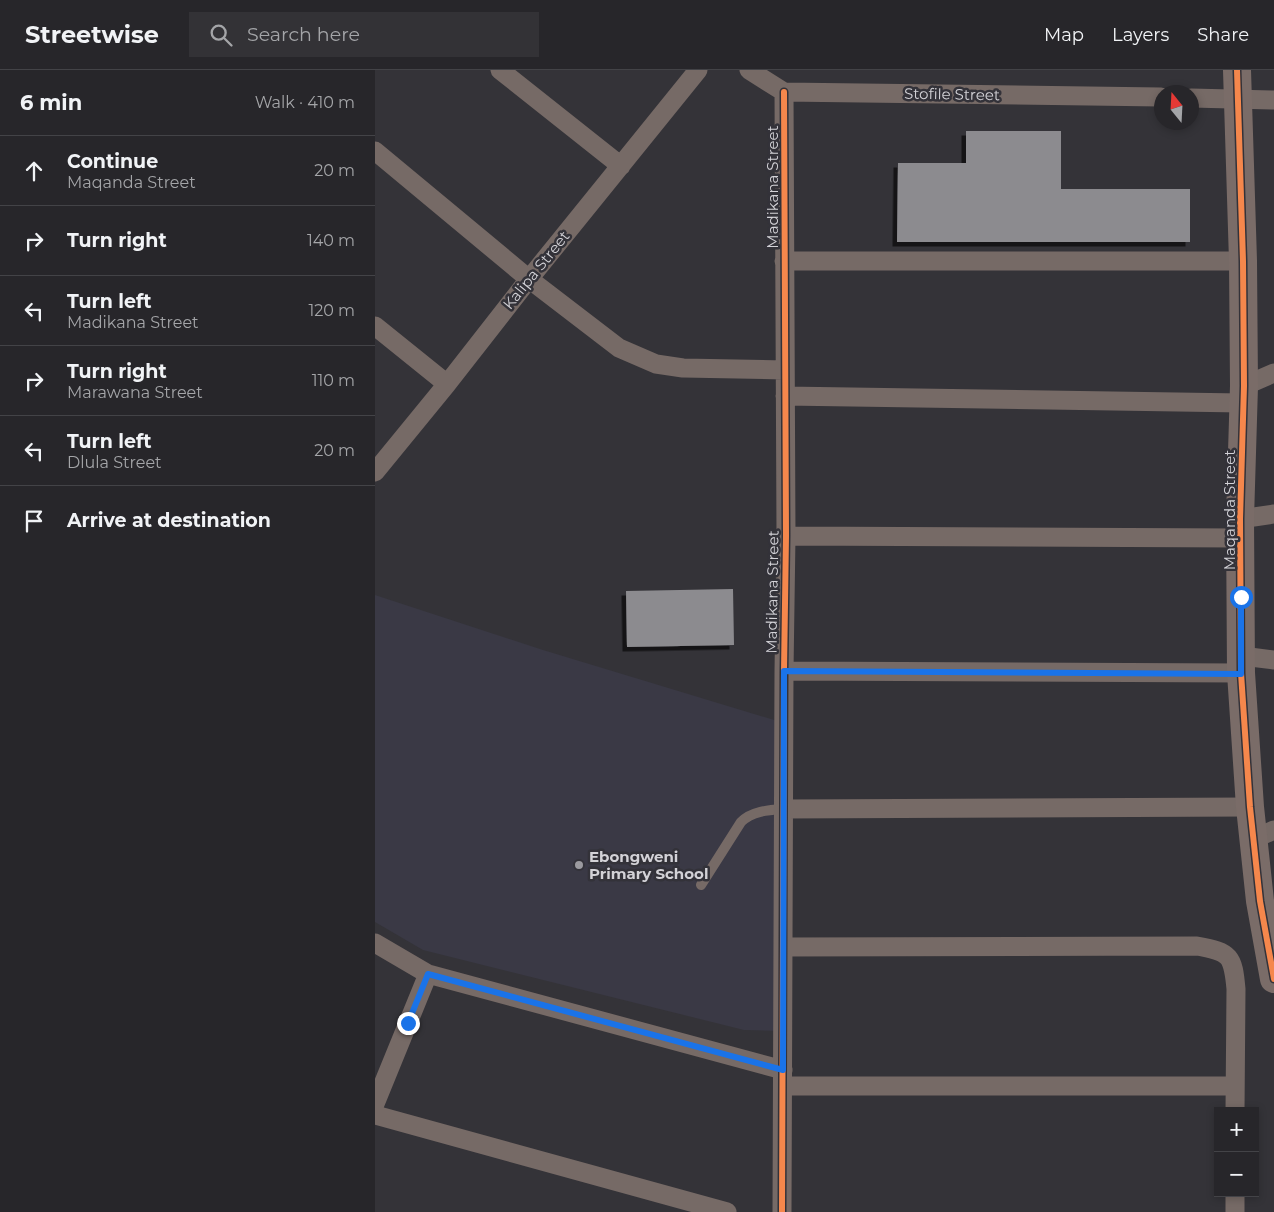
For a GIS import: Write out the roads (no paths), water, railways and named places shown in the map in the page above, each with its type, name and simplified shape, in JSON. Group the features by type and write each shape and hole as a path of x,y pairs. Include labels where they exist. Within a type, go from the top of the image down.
{"street":[{"path":"500,70 621,166"},
{"name":"Kalipa Street","path":"375,472 698,70"},
{"path":"749,70 784,92"},
{"name":"Maqanda Street","path":"1237,70 1243,261 1240,528 1242,665 1250,807 1264,834 1260,901 1274,979"},
{"name":"Stofile Street","path":"784,92 1154,97"},
{"name":"Madikana Street","path":"782,1212 786,536 784,92"},
{"path":"1199,98 1274,100"},
{"path":"375,151 529,279 619,348 657,364 683,368 785,370"},
{"path":"784,261 1243,261"},
{"path":"375,326 447,384"},
{"path":"785,396 1243,394 1274,373"},
{"path":"786,536 1240,528 1274,514"},
{"path":"784,671 1242,665 1274,660"},
{"path":"783,809 1250,807"},
{"path":"375,943 428,974 783,1078 1235,1086"},
{"path":"783,947 1197,946 1217,950 1226,954 1234,970 1236,988 1235,1107"},
{"path":"375,1104 428,974"},
{"path":"375,1114 727,1212"},
{"path":"1235,1197 1235,1212"}],"lane":[{"path":"701,885 746,817 768,810 783,809"}],"place":[{"name":"Ebongweni Primary School","path":"579,865"}]}
